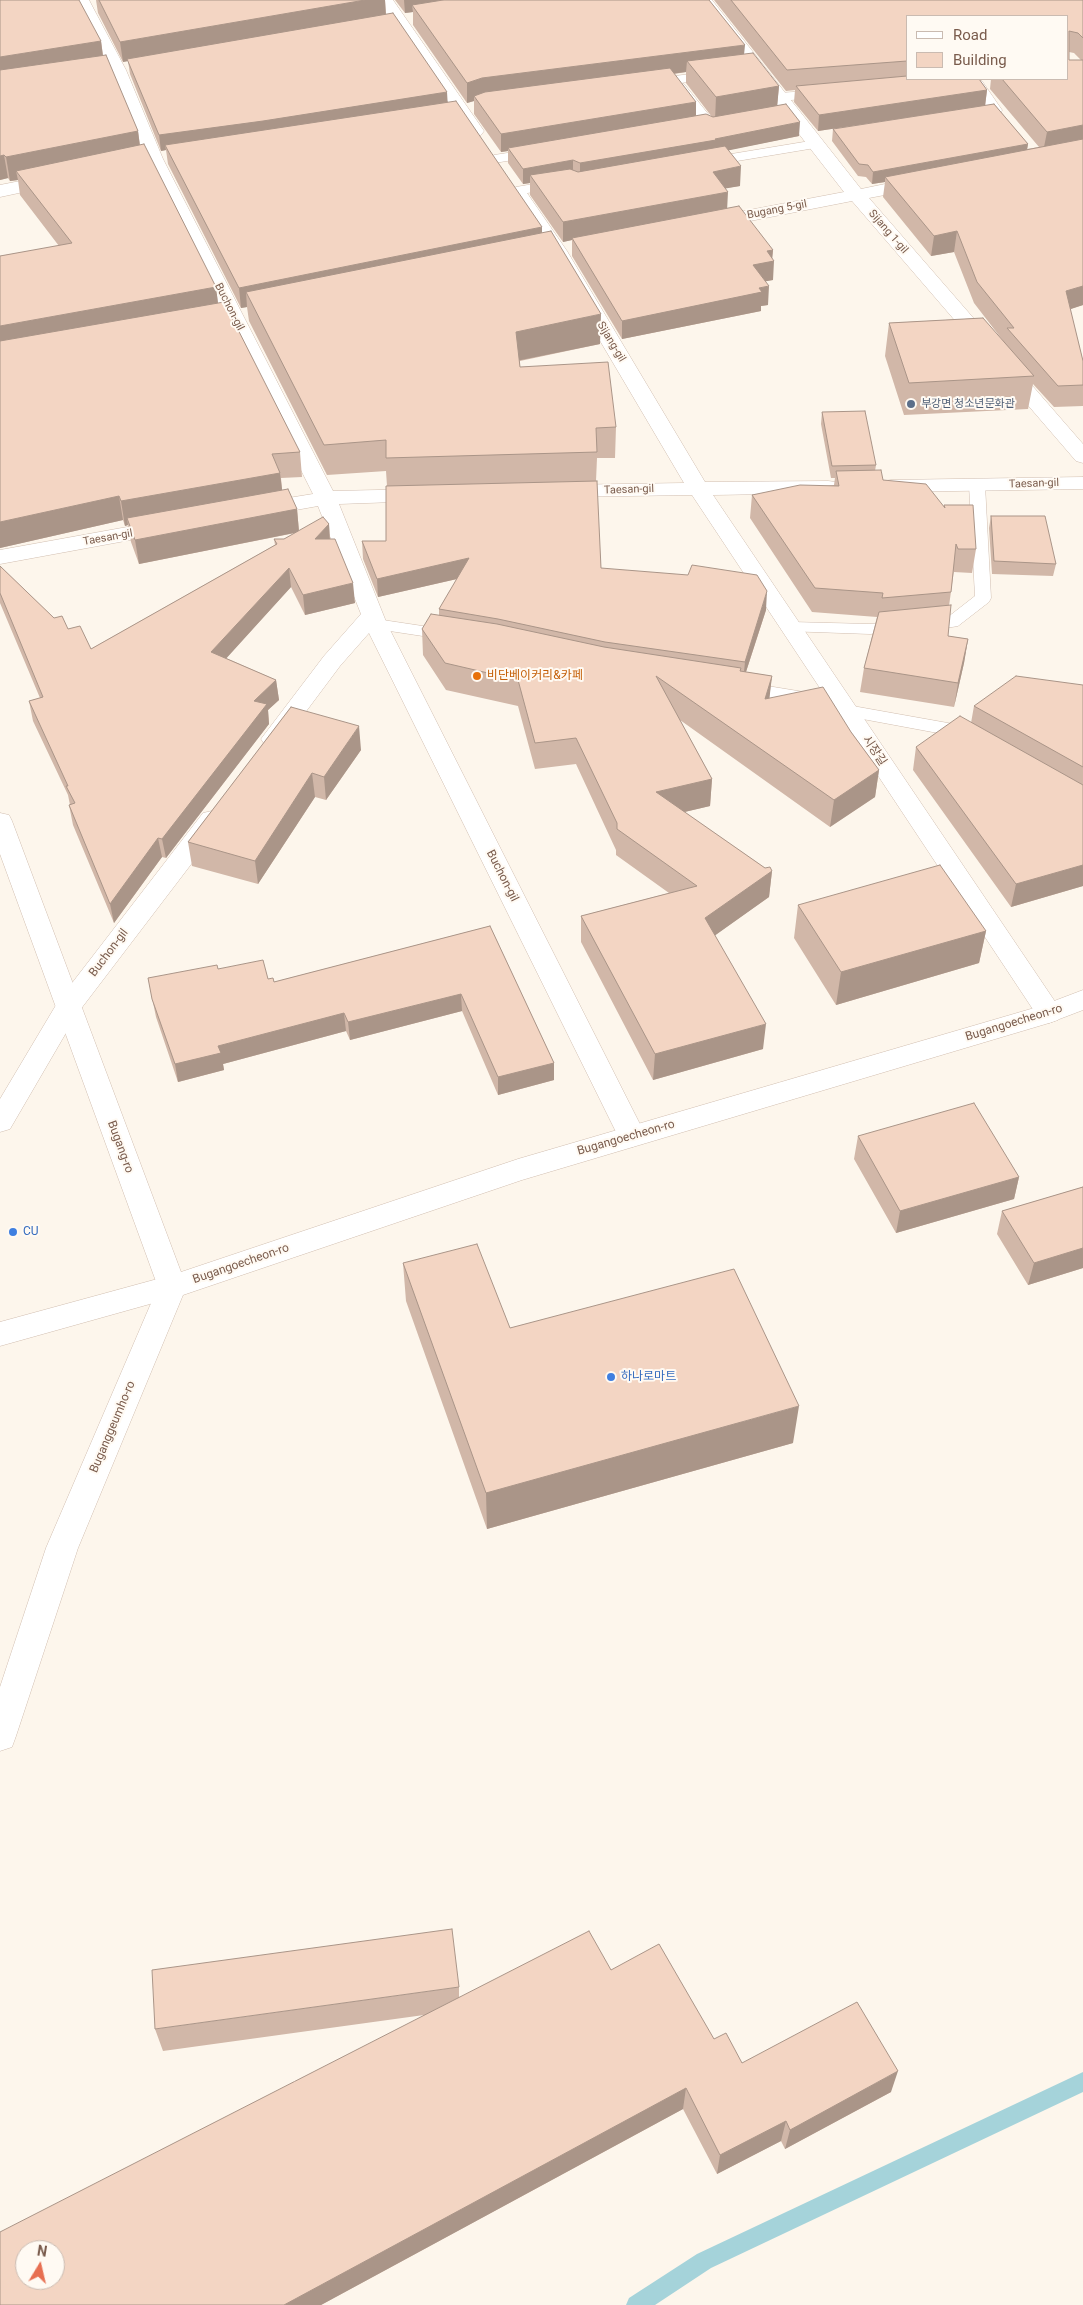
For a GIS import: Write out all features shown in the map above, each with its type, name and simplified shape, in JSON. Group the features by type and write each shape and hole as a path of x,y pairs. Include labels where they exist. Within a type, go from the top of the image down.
{"street":[{"name":"Buchon-gil","path":"81,0 243,315 326,498 374,620 632,1136"},
{"name":"Sijang-gil","path":"385,0 409,20 469,109 494,159 557,251 698,488"},
{"name":"Sijang 1-gil","path":"702,0 757,69 783,108 819,139 856,195 1083,457"},
{"path":"380,25 409,20"},
{"path":"98,73 137,66"},
{"path":"442,115 469,109"},
{"path":"135,163 163,158"},
{"path":"0,191 77,175"},
{"name":"Bugang 5-gil","path":"692,226 933,180"},
{"path":"538,255 576,247"},
{"path":"215,321 243,315"},
{"name":"Taesan-gil","path":"542,492 1083,483"},
{"name":"시장길","path":"698,488 1049,1014"},
{"path":"240,514 326,498 443,494"},
{"name":"Taesan-gil","path":"0,558 182,524"},
{"path":"260,756 332,661 374,620"},
{"name":"Buchon-gil","path":"68,1007 224,803"},
{"name":"Bugang-ro","path":"0,821 172,1287"},
{"name":"Bugangoecheon-ro","path":"172,1287 518,1170 1049,1014 1083,1000"},
{"path":"0,1122 68,1007"},
{"path":"0,1334 172,1287"},
{"name":"Buganggeumho-ro","path":"0,1736 62,1548 172,1287"}],"lane":[{"path":"639,84 757,69"},
{"path":"674,80 708,123 712,126 722,125"},
{"path":"948,83 978,84 995,82"},
{"path":"976,113 999,113 978,84"},
{"path":"783,108 834,93"},
{"path":"689,126 708,123"},
{"path":"691,165 819,139"},
{"path":"494,159 543,151"},
{"path":"516,191 573,181"},
{"path":"791,627 870,628 952,622 983,598 977,486"},
{"path":"374,620 461,638"},
{"path":"728,686 845,707 959,731 983,746"}],"building":[{"path":"0,0 79,0 101,41 0,57"},
{"path":"99,0 365,0 120,42"},
{"path":"443,0 709,0 745,45 482,78 467,83 412,5"},
{"path":"731,0 1083,0 1083,38 1078,33 1069,31 1069,60 1083,60 1083,125 1047,132 1003,80 1068,80 1068,15 906,15 906,61 787,70"},
{"path":"393,13 447,92 263,121 159,135 127,59"},
{"path":"753,53 779,86 716,97 687,61"},
{"path":"106,55 138,131 6,157 4,155 0,156 0,70"},
{"path":"670,68 696,102 501,134 474,96 485,92"},
{"path":"906,76 906,80 980,80 987,90 819,115 796,86"},
{"path":"456,101 542,227 239,288 165,145"},
{"path":"786,104 800,122 716,140 580,163 573,160 523,169 508,148 706,114 713,117"},
{"path":"994,104 1028,144 873,172 868,165 859,164 833,129"},
{"path":"1083,139 1083,286 1066,291 1083,361 1083,385 1058,386 1007,328 1014,328 977,282 957,231 934,236 885,177"},
{"path":"144,144 216,287 0,326 0,256 72,243 16,171"},
{"path":"725,146 741,166 713,172 728,192 563,222 530,175 570,169 578,172"},
{"path":"739,206 773,250 767,251 774,261 753,265 769,286 759,288 762,292 622,321 572,238"},
{"path":"551,231 601,314 516,332 520,367 608,362 616,427 596,428 597,452 386,458 386,440 324,445 246,292"},
{"path":"224,302 300,452 272,454 280,473 121,501 119,496 0,522 0,341"},
{"path":"983,318 1034,376 909,383 889,323"},
{"path":"865,411 876,465 832,466 822,412"},
{"path":"881,470 883,480 926,484 945,508 944,505 973,505 976,549 958,549 956,544 951,592 882,598 883,593 815,588 752,495 800,485 839,486 836,471"},
{"path":"597,481 601,568 688,575 692,565 757,575 767,591 745,662 605,642 498,619 439,609 469,558 377,579 362,541 386,541 386,486"},
{"path":"288,489 297,509 135,540 127,518"},
{"path":"991,516 1045,516 1056,564 994,561"},
{"path":"323,517 329,524 315,539 335,539 353,583 303,595 289,568 211,652 276,680 254,701 267,704 162,839 158,838 110,904 69,805 75,803 29,701 43,697 0,593 0,566 54,618 62,616 68,629 80,626 91,649 277,544 274,539 284,539"},
{"path":"951,605 948,636 968,639 958,683 864,668 879,612"},
{"path":"431,614 497,624 604,647 741,668 740,671 772,676 765,699 823,687 851,732 879,770 834,800 656,676 712,779 656,792 765,868 770,867 772,871 705,918 766,1024 655,1054 581,916 697,886 617,829 617,823 576,738 535,743 518,680 445,663 422,629"},
{"path":"1016,676 1083,685 1083,767 974,706"},
{"path":"291,707 359,726 324,777 312,773 255,861 188,842"},
{"path":"960,716 1083,785 1083,865 1016,884 916,747"},
{"path":"940,865 986,931 841,972 798,905"},
{"path":"490,926 554,1063 498,1077 461,994 348,1022 344,1013 218,1046 221,1053 175,1064 152,999 148,978 217,965 218,969 263,960 268,979 273,978 274,982"},
{"path":"974,1103 1019,1177 900,1211 858,1136"},
{"path":"1083,1187 1083,1248 1034,1263 1002,1211"},
{"path":"477,1244 510,1328 734,1269 799,1406 486,1493 403,1263"},
{"path":"452,1929 459,1987 155,2029 152,1970"},
{"path":"589,1931 611,1970 659,1944 714,2039 726,2033 742,2063 857,2002 898,2071 790,2130 786,2121 720,2155 686,2088 284,2305 0,2305 0,2232"}],"waterway":[{"path":"636,2305 704,2261 1083,2082"}],"place":[{"name":"부강면 청소년문화관","path":"911,404"},
{"name":"비단베이커리&카페","path":"477,676"},
{"name":"CU","path":"13,1232"},
{"name":"하나로마트","path":"611,1377"}]}
